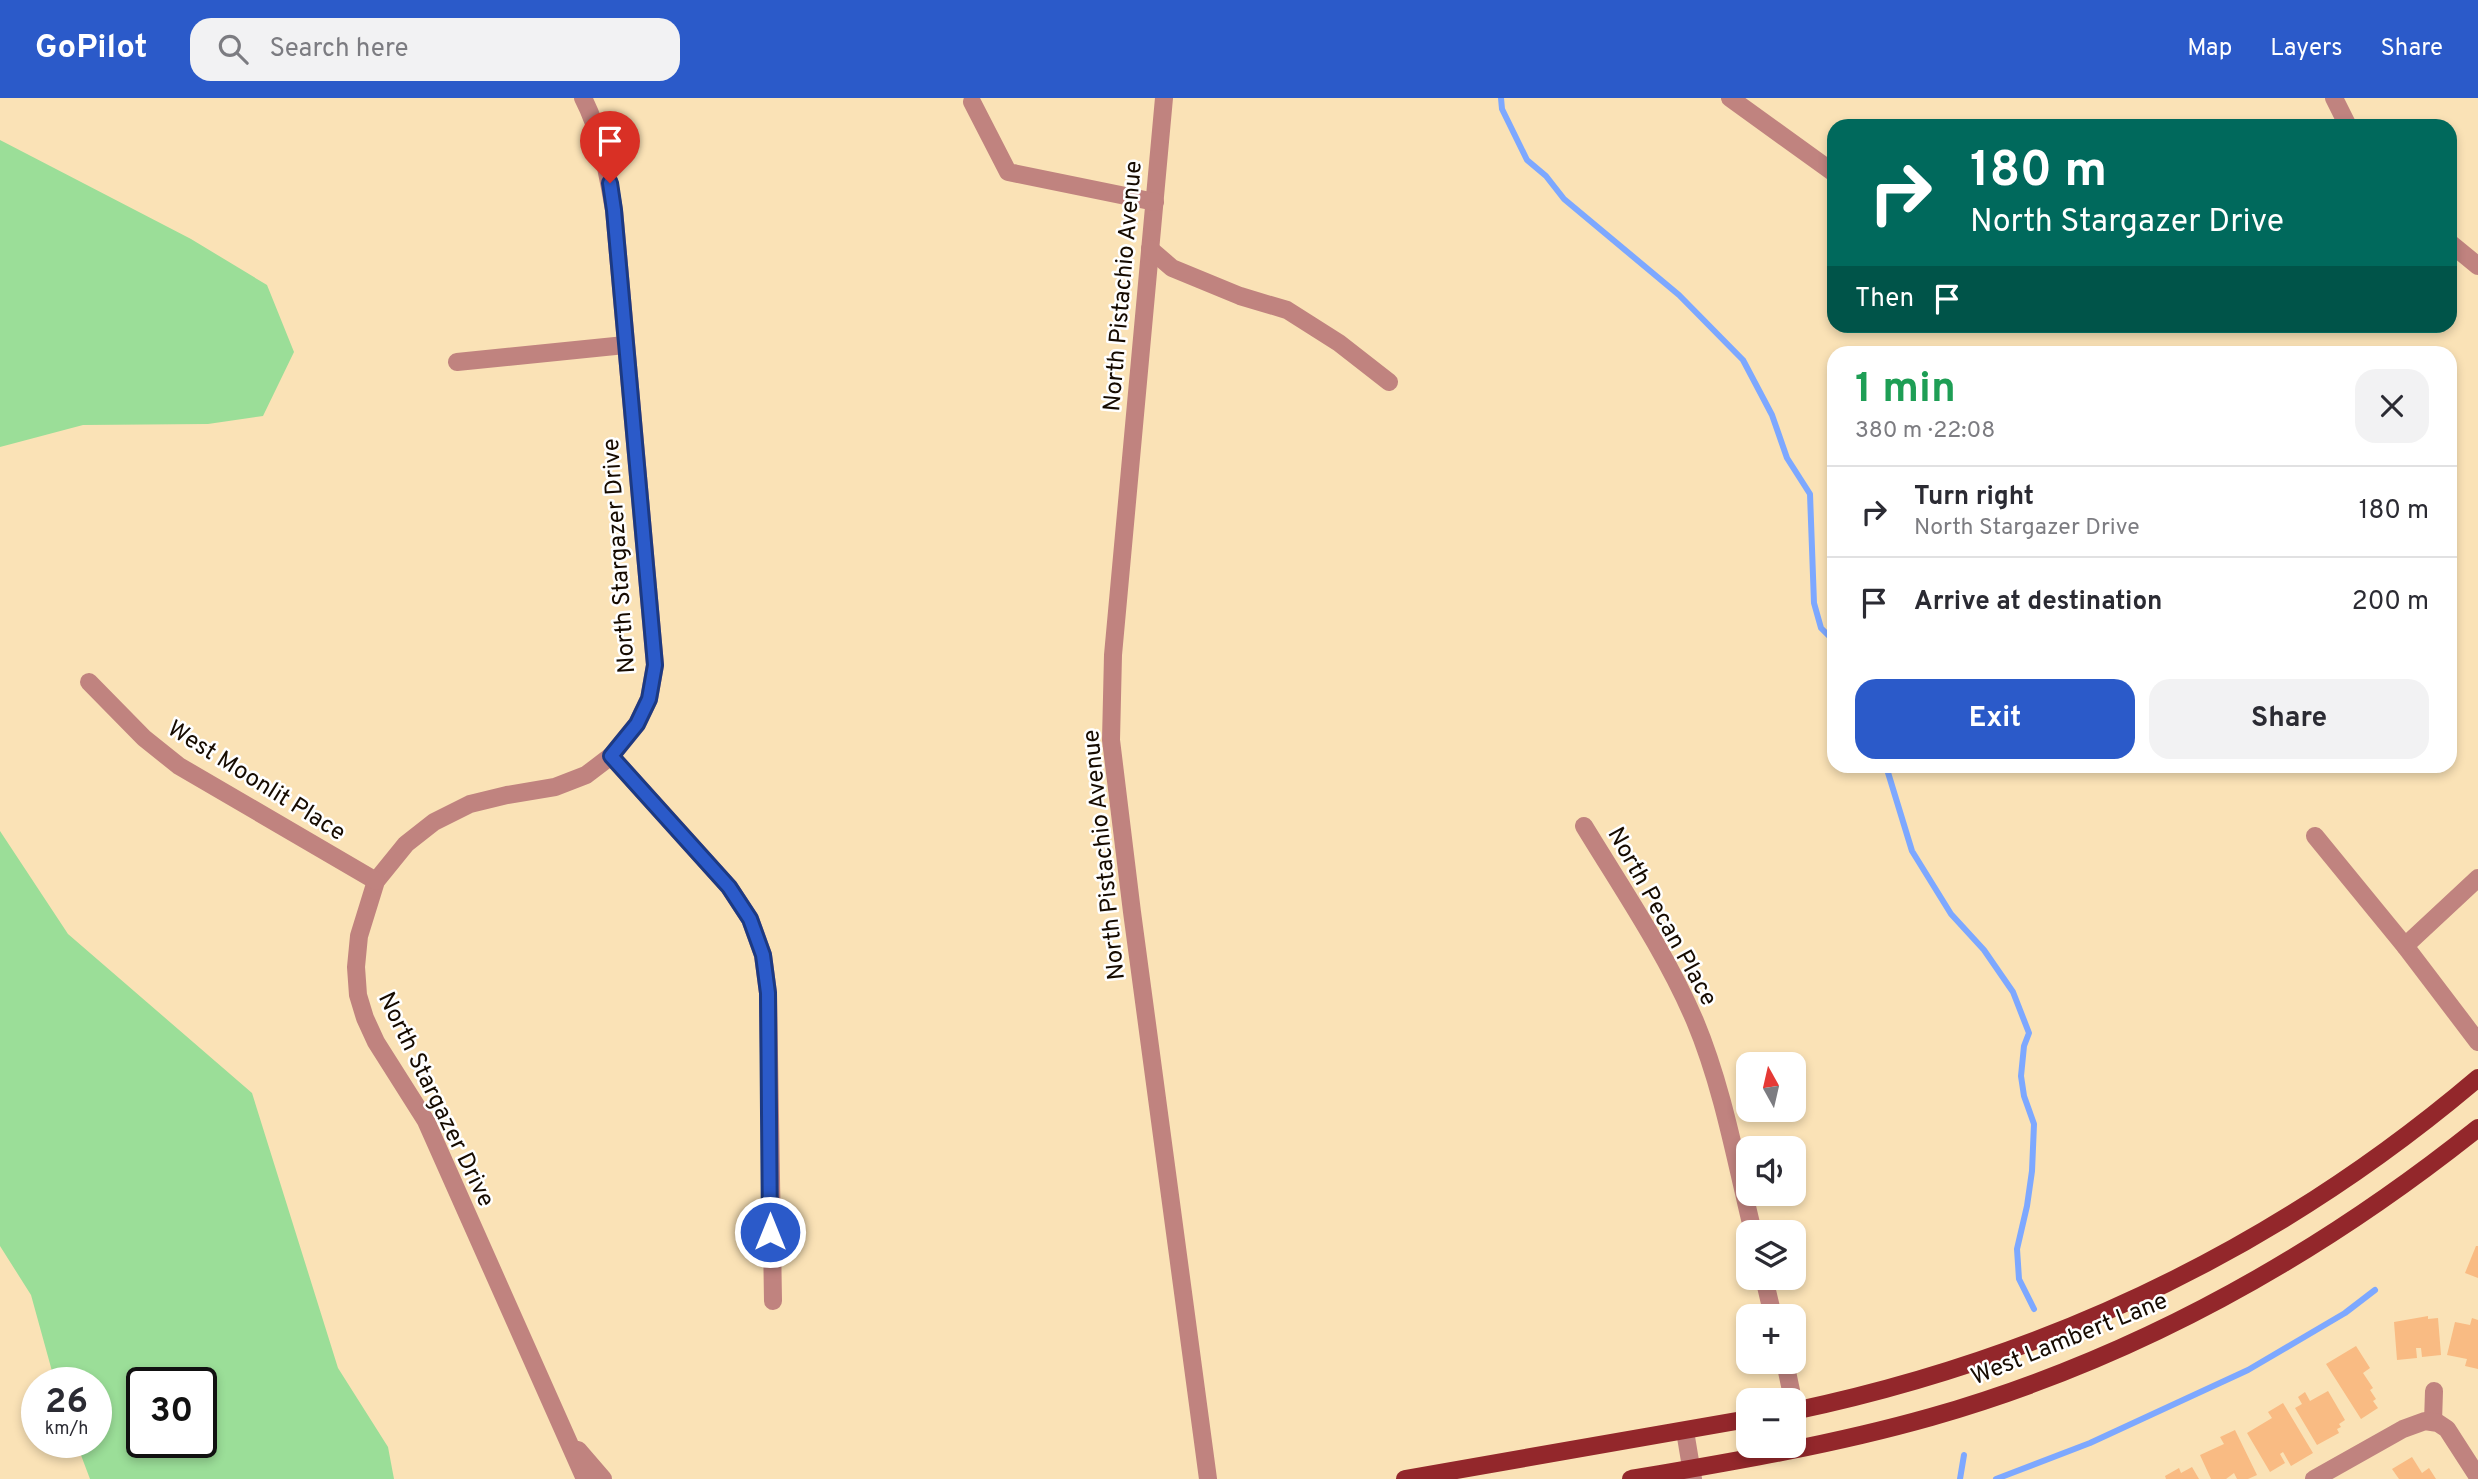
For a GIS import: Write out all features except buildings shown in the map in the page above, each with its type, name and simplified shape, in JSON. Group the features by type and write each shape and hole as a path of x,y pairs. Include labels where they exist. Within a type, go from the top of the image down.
{"main road":[{"name":"West Lambert Lane","path":"1806,1404 1910,1383 1983,1360 2040,1340 2156,1290 2250,1239 2333,1187 2422,1124 2478,1078"},
{"name":"West Lambert Lane","path":"1631,1479 1692,1474 1853,1437 1920,1420 2054,1376 2173,1324 2280,1266 2375,1205 2478,1128"},
{"path":"1405,1479 1736,1421"}],"street":[{"name":"North Stargazer Drive","path":"583,98 590,112 607,170 614,210 655,665 649,699 637,724 611,756 586,775 555,787 508,794 470,804 434,822 406,844 376,881 359,936 356,967 358,995 365,1018 376,1042 426,1121 585,1479"},
{"name":"North Pistachio Avenue","path":"1164,98 1113,655 1111,740 1208,1479"},
{"path":"1730,98 1827,168"},
{"path":"2334,98 2344,119"},
{"path":"972,102 1008,172 1155,202"},
{"path":"1150,249 1172,268 1240,296 1287,310 1339,343 1389,382"},
{"path":"2457,249 2478,266"},
{"path":"457,362 625,345"},
{"name":"West Moonlit Place","path":"89,682 144,738 179,766 376,881"},
{"path":"611,756 729,887 750,919 763,955 768,993 773,1301"},
{"name":"North Pecan Place","path":"1584,827 1657,947 1696,1023 1717,1086 1750,1220"},
{"path":"2315,836 2405,946 2478,1042"},
{"path":"2405,946 2478,878"},
{"path":"2432,1422 2434,1391"},
{"path":"2315,1479 2419,1422 2442,1424 2453,1435 2478,1477"},
{"path":"1685,1431 1692,1474"},
{"name":"North Stargazer Drive","path":"565,1434 603,1479"}],"green space":[{"path":"0,140 191,239 267,285 294,352 263,416 208,424 83,425 0,447"},
{"path":"0,831 68,934 252,1093 338,1368 388,1447 394,1479 90,1479 82,1458 112,1458 112,1367 51,1367 31,1295 0,1246"}],"waterway":[{"path":"1501,98 1502,109 1527,160 1546,176 1564,199 1679,295 1743,360 1772,415 1787,458 1810,494 1814,603 1821,628 1827,634"},
{"path":"1888,773 1912,851 1951,914 1984,950 2013,992 2029,1033 2024,1046 2021,1076 2024,1096 2034,1124 2032,1171 2017,1249 2019,1279 2034,1309"},
{"path":"1996,1479 2090,1443 2248,1370 2345,1313 2375,1290"},
{"path":"1960,1479 1964,1455"}],"route":[{"path":"610,183 655,665 649,699 637,724 611,756 729,887 750,919 763,955 768,993 770,1232"}]}
